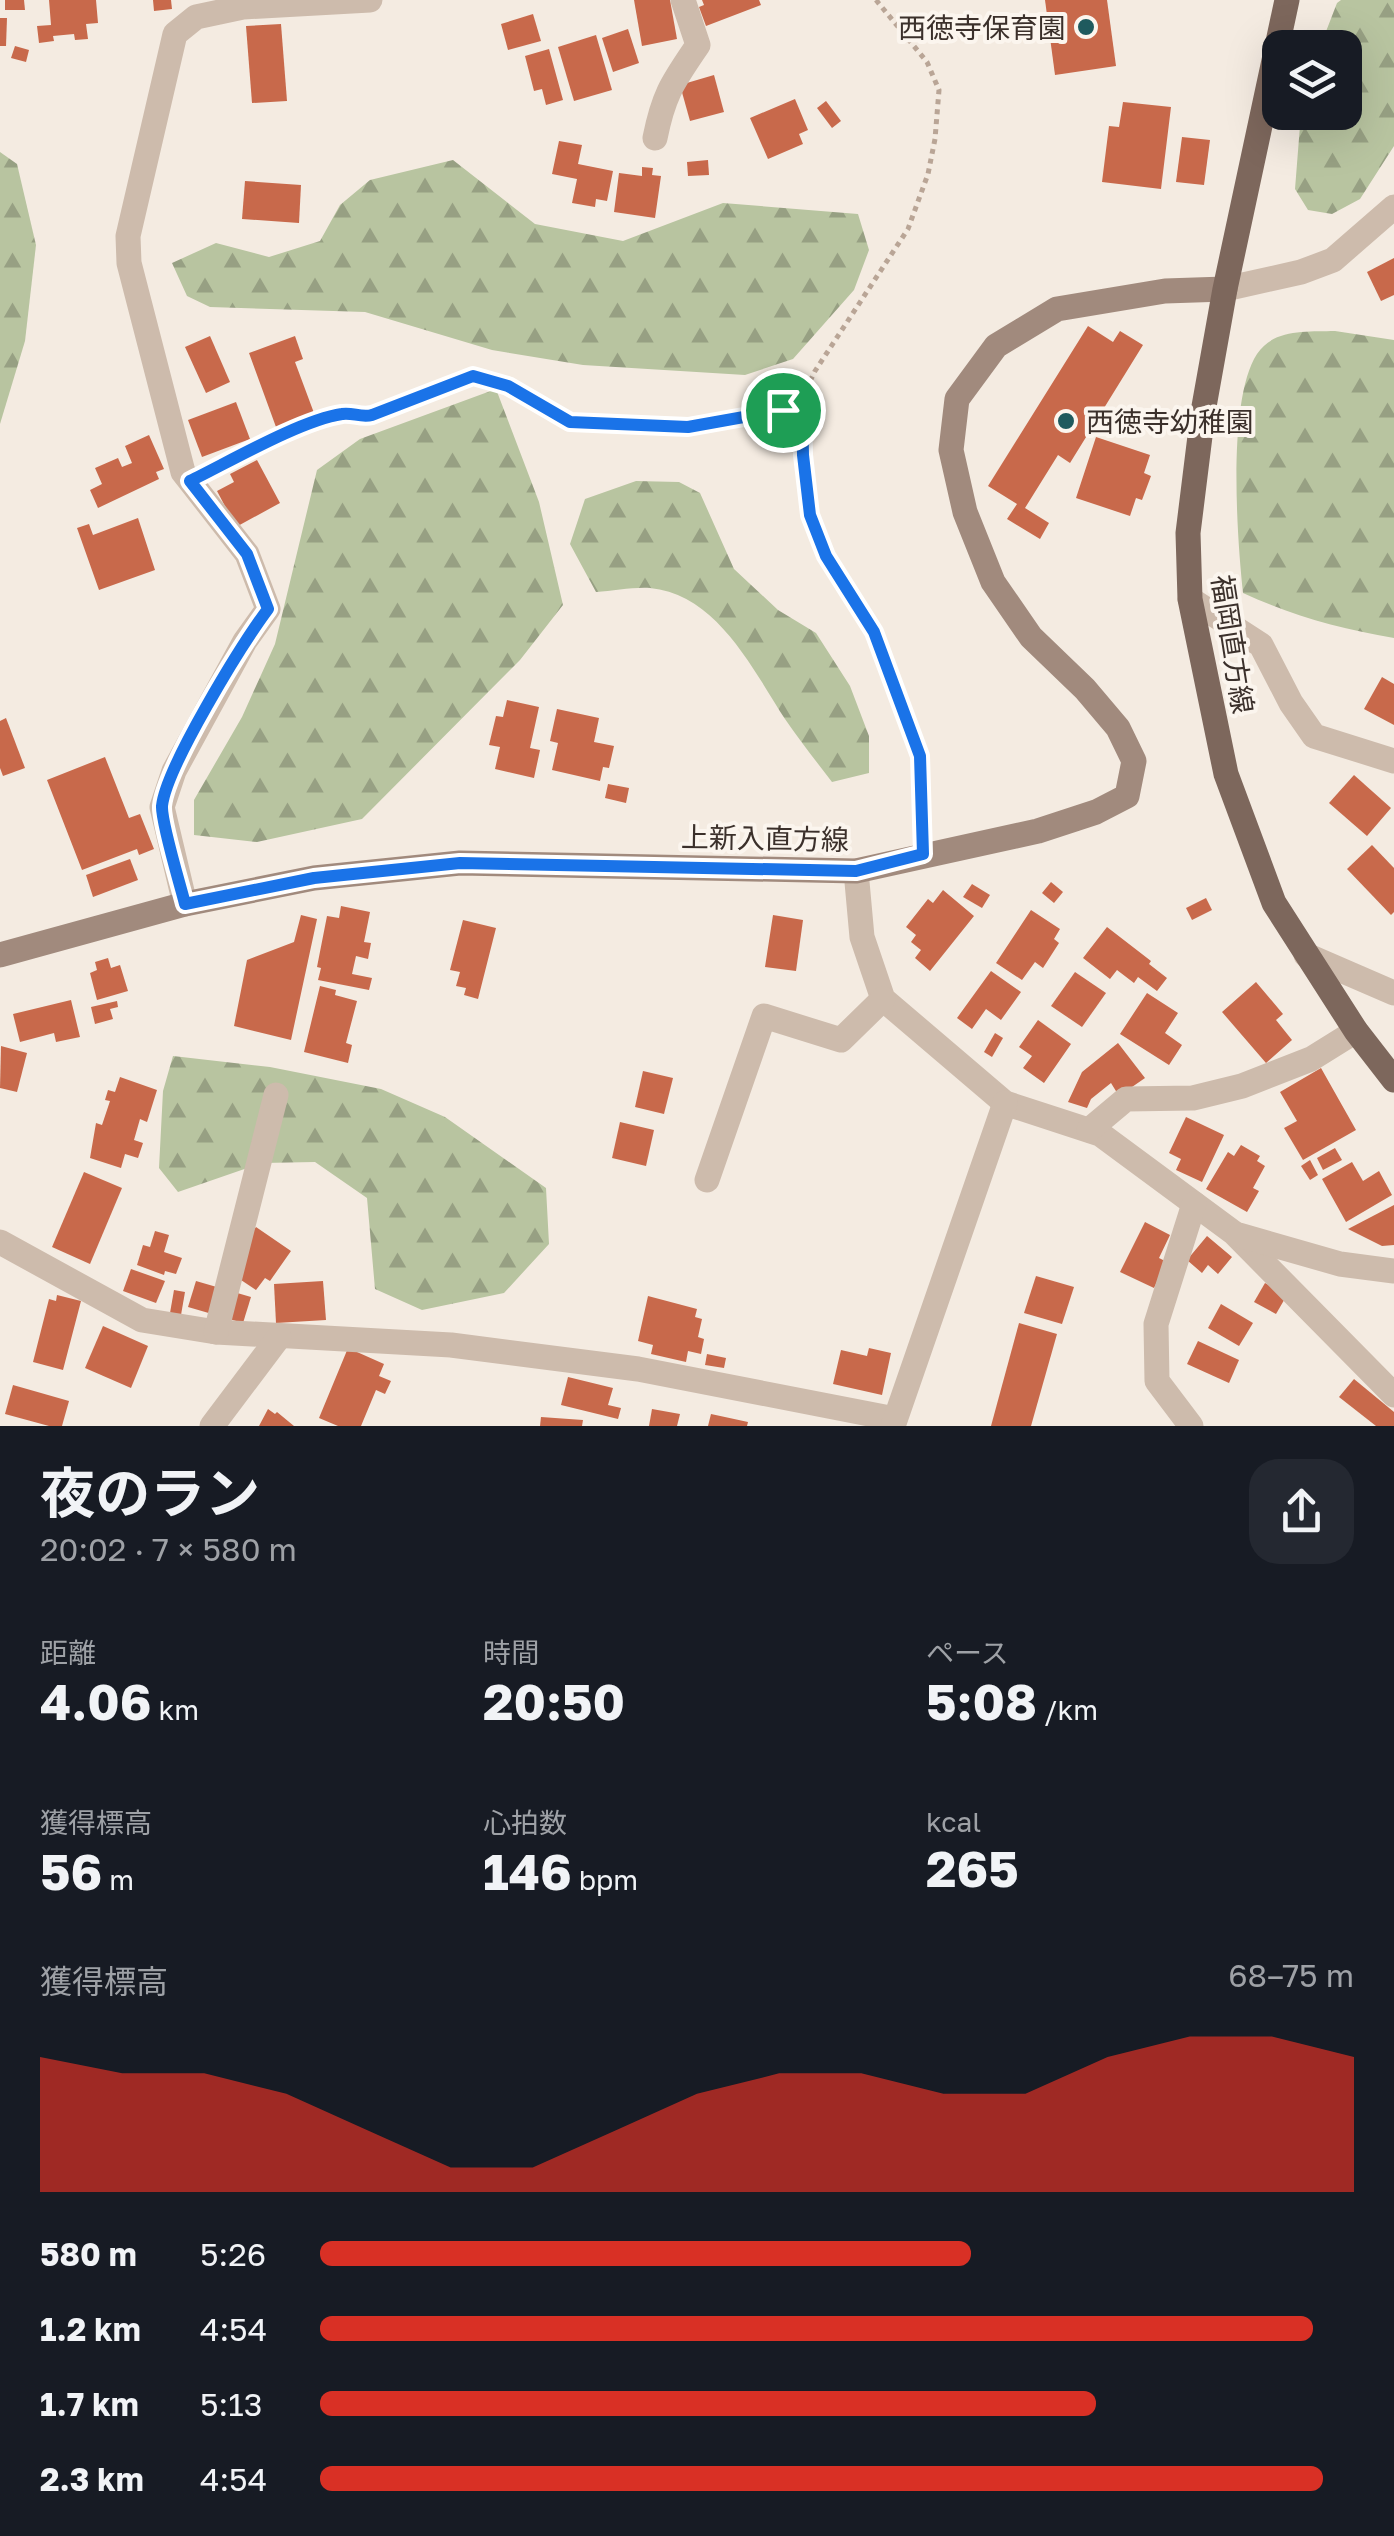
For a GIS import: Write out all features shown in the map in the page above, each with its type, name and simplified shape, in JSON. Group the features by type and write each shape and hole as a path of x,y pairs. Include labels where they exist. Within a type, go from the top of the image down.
{"main road":[{"name":"福岡直方線","path":"1287,0 1225,289 1203,412 1188,533 1190,598 1226,774 1274,903 1356,1031 1394,1080"},
{"name":"上新入直方線","path":"0,955 185,904 314,878 460,863 856,871 1038,831 1096,812 1127,796 1134,761 1118,728 1032,637 992,582 965,512 950,450 957,399 996,346 1058,309 1165,290 1225,289"}],"street":[{"path":"185,904 162,807 174,771 244,641 268,609 247,554 182,472 129,263 128,236 175,34 196,17 222,6 370,0"},
{"path":"655,138 672,80 698,45 683,0"},
{"path":"1225,289 1302,272 1333,260 1394,206"},
{"path":"1190,598 1262,646 1314,736 1394,761"},
{"path":"856,871 862,937 884,999 1005,1103 1100,1134 1234,1233 1394,1395"},
{"path":"1306,954 1394,993"},
{"path":"706,1180 764,1016 842,1040 884,999"},
{"path":"1088,1130 1126,1098 1193,1098 1242,1086 1311,1059 1356,1031"},
{"path":"216,1332 276,1095"},
{"path":"0,1242 142,1320 216,1332 451,1345 638,1370 894,1422 1005,1103"},
{"path":"1192,1426 1157,1381 1156,1324 1194,1204"},
{"path":"1234,1233 1340,1264 1394,1270"},
{"path":"212,1426 279,1337"}],"path":[{"path":"876,0 927,62 939,90 935,138 928,174 908,228 815,371 802,403 803,455 810,515 826,556 874,632 920,756 923,854"},
{"path":"190,481 300,429 344,413 372,415 473,376 508,386 570,422 688,427 802,403"}],"green space":[{"path":"1394,0 1394,146 1360,199 1332,214 1308,210 1295,189 1300,130 1362,130 1362,30 1327,30 1337,3"},
{"path":"0,152 17,164 36,245 25,341 0,424"},
{"path":"453,160 535,224 623,241 723,203 858,214 869,250 854,290 793,359 745,375 583,365 492,350 365,312 210,307 187,296 172,263 216,243 269,257 320,241 340,205 370,180"},
{"path":"1335,331 1394,340 1394,638 1317,621 1243,593 1236,470 1241,403 1248,375 1257,354 1273,340 1292,333"},
{"path":"496,389 539,502 563,605 520,660 362,819 257,842 194,835 194,800 242,717 275,644 317,470 360,439"},
{"path":"636,481 679,482 700,493 734,569 778,610 816,633 850,686 869,736 869,773 832,782 731,637 695,604 674,593 650,588 596,592 570,544 585,499"},
{"path":"173,1056 270,1067 381,1089 445,1117 546,1188 549,1244 504,1293 422,1310 375,1289 367,1198 315,1162 262,1163 178,1192 159,1168 163,1091"}],"building":[{"path":"5,0 24,0 25,10 5,10"},
{"path":"49,0 96,0 98,23 86,24 88,39 75,40 74,34 53,36 54,41 39,43 37,26 51,25"},
{"path":"153,0 171,0 172,9 154,11"},
{"path":"634,0 670,0 677,39 642,46"},
{"path":"702,0 759,0 761,5 706,26 699,7 704,5"},
{"path":"1045,0 1107,0 1116,66 1055,75"},
{"path":"533,14 541,41 508,50 501,24"},
{"path":"0,18 7,18 6,46 0,46"},
{"path":"281,24 287,101 252,103 246,26"},
{"path":"628,29 639,63 613,72 602,38"},
{"path":"596,35 612,90 574,101 558,47"},
{"path":"15,46 29,50 26,62 11,58"},
{"path":"549,49 563,100 546,105 542,89 534,91 525,56"},
{"path":"714,75 724,112 690,121 680,85"},
{"path":"795,99 808,130 799,134 803,144 768,159 750,118"},
{"path":"826,101 841,121 832,128 817,108"},
{"path":"1123,102 1171,107 1161,189 1102,182 1109,126 1119,127"},
{"path":"1182,137 1210,140 1204,185 1176,182"},
{"path":"559,141 582,145 578,164 613,171 607,201 596,199 595,207 572,203 577,179 552,174"},
{"path":"708,160 709,175 688,176 687,162"},
{"path":"642,167 653,168 652,175 661,176 655,218 614,212 619,173 642,176"},
{"path":"245,181 301,185 299,223 242,219"},
{"path":"1394,258 1394,295 1381,301 1367,272"},
{"path":"1088,326 1113,342 1120,331 1143,345 1070,463 1058,455 1025,508 1049,523 1040,539 1007,519 1017,504 988,486"},
{"path":"210,336 230,382 206,393 185,347"},
{"path":"295,336 303,359 295,362 314,413 276,427 249,353"},
{"path":"236,402 250,439 202,457 188,420"},
{"path":"149,435 164,469 156,472 159,479 98,508 90,490 102,484 95,468 118,458 122,467 132,463 125,446"},
{"path":"1096,437 1150,455 1144,473 1151,476 1142,500 1136,498 1130,516 1076,498"},
{"path":"257,460 280,503 236,527 217,491 234,482 230,474"},
{"path":"138,518 155,570 99,590 77,528 89,524 93,535"},
{"path":"1382,677 1394,684 1394,725 1364,709"},
{"path":"507,700 539,707 530,748 540,750 534,778 495,769 500,747 489,745 496,716 503,717"},
{"path":"557,709 599,718 594,742 614,746 609,768 603,767 600,781 552,770 558,743 550,741"},
{"path":"6,718 25,768 3,776 0,721"},
{"path":"105,757 129,818 140,814 154,849 139,855 137,849 82,870 47,780"},
{"path":"1354,775 1391,808 1367,836 1329,803"},
{"path":"608,784 629,788 626,803 605,798"},
{"path":"1372,845 1394,868 1391,915 1347,869"},
{"path":"130,859 138,880 93,897 86,875"},
{"path":"1051,882 1063,892 1054,903 1042,893"},
{"path":"972,884 990,895 982,908 963,897"},
{"path":"943,890 974,916 930,971 915,958 921,950 911,942 916,935 906,927 928,899 933,903"},
{"path":"1206,898 1212,910 1192,920 1186,908"},
{"path":"341,906 370,912 364,942 371,943 368,959 356,956 352,974 372,978 369,990 318,980 327,916 339,918"},
{"path":"1031,910 1060,929 1054,939 1059,943 1043,968 1035,962 1022,980 996,963"},
{"path":"301,915 317,919 291,1040 234,1026 247,960 294,942"},
{"path":"773,915 803,920 796,971 765,967"},
{"path":"463,920 496,928 478,999 464,995 466,988 456,986 460,972 450,970"},
{"path":"1107,927 1167,978 1157,991 1138,977 1134,983 1117,970 1110,979 1083,958"},
{"path":"108,958 111,968 120,965 128,991 97,1000 90,973 97,970 95,962"},
{"path":"991,971 1021,992 1001,1020 986,1009 972,1029 957,1018"},
{"path":"1075,972 1106,993 1082,1027 1051,1006"},
{"path":"1256,982 1283,1014 1276,1020 1292,1040 1266,1063 1222,1012"},
{"path":"320,986 357,1001 346,1043 352,1045 348,1063 304,1052"},
{"path":"1147,993 1178,1013 1165,1033 1182,1045 1169,1065 1120,1034"},
{"path":"71,1000 80,1037 56,1042 54,1033 20,1042 13,1014"},
{"path":"117,1001 118,1007 110,1009 113,1019 95,1024 91,1007"},
{"path":"1038,1020 1071,1044 1044,1083 1023,1068 1032,1056 1019,1047"},
{"path":"995,1033 1003,1038 992,1057 984,1052"},
{"path":"1118,1043 1145,1078 1119,1096 1111,1083 1091,1099 1087,1108 1068,1102 1082,1072"},
{"path":"1,1046 27,1053 17,1092 0,1088"},
{"path":"1321,1068 1356,1130 1303,1160 1284,1128 1297,1121 1280,1092"},
{"path":"643,1071 673,1078 664,1114 635,1107"},
{"path":"120,1077 157,1090 147,1122 140,1119 134,1140 143,1143 138,1158 125,1154 121,1168 90,1158 96,1123 102,1125 110,1101 105,1100 108,1090 115,1092"},
{"path":"1186,1117 1224,1135 1202,1182 1176,1170 1181,1159 1169,1153"},
{"path":"620,1122 654,1130 646,1166 612,1158"},
{"path":"1241,1145 1260,1156 1257,1161 1265,1166 1253,1188 1259,1191 1247,1212 1206,1189 1228,1152 1234,1156"},
{"path":"1335,1148 1342,1160 1323,1170 1317,1158"},
{"path":"1310,1160 1318,1175 1310,1180 1301,1166"},
{"path":"1352,1162 1363,1181 1379,1171 1392,1195 1346,1222 1322,1179"},
{"path":"84,1172 122,1188 90,1264 52,1247"},
{"path":"1394,1205 1394,1245 1382,1246 1348,1229"},
{"path":"1145,1222 1170,1235 1159,1258 1167,1262 1154,1288 1120,1272"},
{"path":"256,1227 291,1251 270,1281 265,1278 256,1290 226,1270"},
{"path":"155,1231 169,1235 164,1252 182,1258 176,1274 165,1271 164,1275 137,1265 143,1245 150,1247"},
{"path":"1207,1236 1232,1257 1218,1274 1208,1265 1202,1273 1187,1260"},
{"path":"131,1269 165,1281 156,1303 123,1291"},
{"path":"1036,1276 1074,1287 1062,1324 1024,1313"},
{"path":"196,1281 251,1297 243,1323 188,1307"},
{"path":"323,1281 326,1320 276,1323 274,1284"},
{"path":"1265,1283 1287,1295 1276,1314 1254,1302"},
{"path":"174,1290 185,1292 181,1315 170,1313"},
{"path":"57,1295 81,1301 63,1370 33,1362 49,1299 56,1301"},
{"path":"648,1296 697,1309 695,1317 702,1319 698,1337 704,1339 701,1354 688,1351 686,1362 651,1354 653,1345 638,1341"},
{"path":"1221,1304 1253,1323 1239,1346 1208,1328"},
{"path":"1019,1323 1057,1334 1031,1426 991,1426"},
{"path":"103,1326 148,1346 131,1388 85,1368"},
{"path":"1198,1341 1239,1360 1229,1383 1187,1364"},
{"path":"348,1348 384,1364 379,1376 391,1381 385,1394 376,1390 361,1426 338,1426 319,1418"},
{"path":"869,1348 891,1353 882,1395 833,1384 841,1350 867,1356"},
{"path":"707,1354 726,1358 724,1368 705,1365"},
{"path":"568,1377 613,1388 608,1405 621,1408 618,1419 561,1405"},
{"path":"1354,1379 1394,1412 1394,1426 1376,1426 1339,1397"},
{"path":"13,1385 69,1401 62,1426 5,1414"},
{"path":"268,1409 277,1412 294,1426 259,1426"},
{"path":"652,1409 680,1414 677,1426 649,1426"},
{"path":"711,1414 748,1422 747,1426 708,1426"},
{"path":"541,1417 583,1420 582,1426 540,1426"}],"place":[{"name":"西徳寺保育園","path":"1086,27"},
{"name":"西徳寺幼稚園","path":"1066,421"}],"route":[{"path":"473,376 508,386 570,422 688,427 783,410 802,403 810,515 826,556 874,632 920,756 923,854 856,871 460,863 314,878 185,904 162,807 174,771 244,641 268,609 247,554 190,481 300,429 344,413 372,415 473,376"}]}
